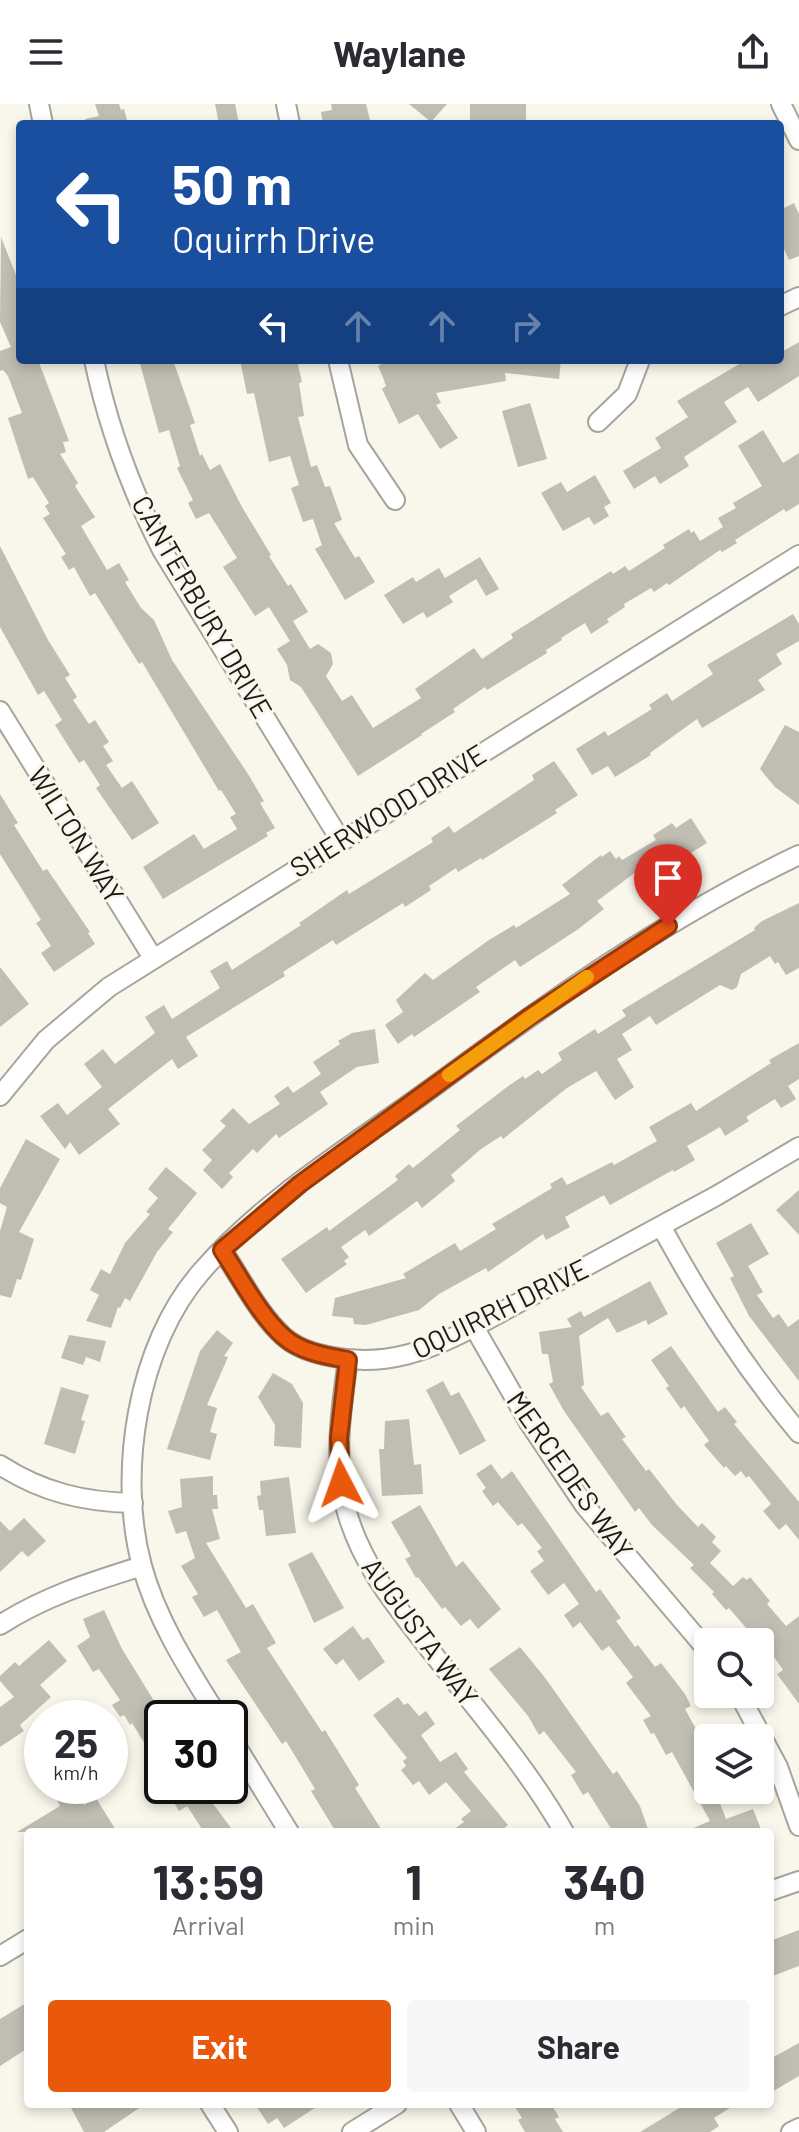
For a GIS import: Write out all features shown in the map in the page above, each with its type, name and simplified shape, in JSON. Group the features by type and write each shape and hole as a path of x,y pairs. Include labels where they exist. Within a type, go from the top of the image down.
{"street":[{"path":"781,104 799,140"},
{"name":"CANTERBURY DRIVE","path":"95,364 118,451 162,550 341,841"},
{"path":"339,364 358,445 395,500"},
{"path":"598,422 627,394 638,364"},
{"name":"SHERWOOD DRIVE","path":"0,1096 27,1061 66,1021 109,987 799,555"},
{"name":"WILTON WAY","path":"0,711 153,958"},
{"path":"208,1700 158,1612 142,1566 131,1476 137,1419 154,1354 183,1295 222,1250 300,1184 565,991 668,926 799,855"},
{"name":"OQUIRRH DRIVE","path":"222,1250 272,1325 301,1348 348,1360 406,1357 438,1346 474,1327 799,1147"},
{"path":"661,1226 722,1332 799,1433"},
{"name":"MERCEDES WAY","path":"474,1327 528,1421 585,1506 694,1634"},
{"name":"AUGUSTA WAY","path":"348,1360 341,1409 339,1462 345,1504 361,1551 387,1595 513,1757 561,1828"},
{"path":"0,1465 41,1489 71,1498 133,1503"},
{"path":"0,1625 47,1597 142,1566"},
{"path":"746,1708 778,1767 799,1826"},
{"path":"248,1765 287,1828"},
{"path":"774,1890 799,1881"},
{"path":"0,1956 24,1941"},
{"path":"211,2108 218,2129"},
{"path":"352,2132 391,2108"},
{"path":"461,2108 476,2132"},
{"path":"791,2132 799,2128"}],"building":[{"path":"95,104 119,104 127,120 85,120 99,116"},
{"path":"215,104 235,104 238,120 218,120"},
{"path":"331,104 366,104 370,120 322,120 321,112 332,110"},
{"path":"409,104 447,104 433,120"},
{"path":"470,104 526,104 526,120 470,120"},
{"path":"794,203 799,214 799,256 789,260 784,249 784,208"},
{"path":"1,237 16,275 16,364 40,364 69,441 63,442 66,452 60,454 78,483 75,486 95,517 81,526 107,570 119,563 129,580 125,582 141,608 154,620 172,660 248,774 275,828 266,833 268,836 163,899 143,867 194,834 204,849 237,829 230,817 236,814 142,662 139,664 95,593 90,596 74,567 69,570 61,557 66,554 43,518 50,514 45,506 49,503 33,477 28,479 8,418 22,413 8,376 3,370 0,371 0,351 11,347 0,322"},
{"path":"799,342 799,376 758,402 748,387 724,402 737,422 684,457 689,466 660,484 655,476 634,489 623,471 661,448 655,438 688,417 677,401 739,364 784,364 784,351"},
{"path":"140,364 174,364 195,423 190,425 200,456 202,454 210,470 220,464 269,556 308,612 293,621 310,649 318,644 331,653 333,664 326,676 342,701 352,695 373,728 421,698 415,689 474,648 482,659 513,638 511,634 611,571 613,574 625,566 629,571 689,529 700,541 723,527 718,518 736,508 733,503 762,486 738,446 763,430 783,463 799,453 799,504 786,512 784,509 735,540 737,543 722,552 720,550 669,585 667,583 654,592 651,588 624,604 625,607 607,619 609,622 591,634 585,623 561,638 546,650 547,653 487,690 485,687 453,709 455,712 358,776 301,687 290,680 287,665 277,649 290,641 269,607 255,616 223,567 237,558 209,513 196,519 188,503 193,500 177,468 180,466 169,430 159,433"},
{"path":"241,364 298,364 304,416 298,417 311,467 317,465 325,487 330,486 342,520 334,523 355,558 359,556 375,582 345,600 315,549 322,545 313,519 303,522 291,488 299,485 290,456 269,462 254,393 247,394"},
{"path":"561,364 559,379 505,373 506,381 436,393 441,403 436,405 458,438 440,449 418,414 399,424 382,389 386,386 378,366"},
{"path":"530,403 547,459 518,467 502,411"},
{"path":"595,475 611,503 604,507 609,516 594,525 589,517 563,531 541,493 561,482 567,492"},
{"path":"0,546 48,640 70,675 65,678 77,697 73,700 89,724 95,720 109,742 103,746 113,761 106,765 122,788 132,781 159,823 132,840 96,788 100,785 84,760 79,763 55,725 62,720 44,691 38,695 0,627"},
{"path":"480,557 499,589 486,596 476,579 449,596 453,602 427,618 423,612 403,624 384,595 413,577 416,582 439,568 445,578"},
{"path":"793,614 799,624 799,641 776,654 782,664 758,680 765,690 702,728 697,719 651,755 615,777 608,766 592,775 576,749 605,731 608,736 652,709 649,705 667,693 672,701 713,674 707,665"},
{"path":"785,725 799,732 799,805 775,787 760,769"},
{"path":"554,761 578,795 555,810 557,813 482,860 458,872 456,868 405,907 403,903 336,945 333,940 283,972 285,976 186,1037 198,1056 178,1069 172,1059 108,1109 120,1124 79,1155 70,1142 65,1149 40,1116 58,1103 67,1115 102,1087 84,1064 103,1049 115,1064 155,1033 145,1017 164,1005 172,1019 220,988 210,971 227,961 232,970 301,925 299,923 347,890 349,894 433,842 431,838 449,826 454,833 534,780 532,775"},
{"path":"0,794 18,823 14,825 43,871 47,869 95,944 54,972 41,953 51,946 36,923 41,920 0,854"},
{"path":"691,818 707,843 647,880 640,869 597,901 604,909 577,930 520,967 515,960 476,987 480,992 414,1037 412,1034 398,1044 385,1025 403,1012 396,1000 425,973 433,980 489,940 514,925 516,928 570,894 562,885 601,855 610,851 616,859 619,856 622,860 656,840 653,835 672,823 676,828"},
{"path":"799,903 799,968 786,975 770,956 741,974 737,987 732,990 720,985 656,1025 650,1016 622,1034 632,1050 617,1059 634,1087 615,1100 596,1071 567,1088 503,1139 501,1136 481,1149 451,1175 455,1181 422,1208 417,1201 369,1236 365,1230 341,1247 349,1257 344,1261 347,1264 306,1293 281,1259 327,1227 329,1231 398,1180 395,1176 409,1164 413,1168 460,1130 456,1126 523,1076 525,1079 538,1070 542,1074 562,1060 558,1053 595,1029 598,1034 626,1016 622,1010 755,930 762,921"},
{"path":"0,967 29,1004 0,1027"},
{"path":"375,1029 379,1063 357,1067 320,1092 328,1104 279,1138 276,1134 257,1153 253,1149 229,1173 233,1177 222,1189 203,1170 212,1160 202,1150 226,1126 220,1121 233,1108 249,1124 280,1104 274,1096 288,1086 293,1093 321,1074 313,1062 340,1044 338,1041 352,1033"},
{"path":"799,1043 799,1079 788,1086 796,1099 781,1108 775,1099 746,1117 749,1121 725,1136 720,1127 687,1146 695,1160 610,1205 604,1195 565,1217 570,1227 546,1240 543,1234 488,1272 486,1268 439,1294 419,1310 366,1325 354,1324 353,1318 332,1316 335,1298 406,1278 403,1274 455,1243 460,1251 496,1229 492,1224 552,1188 550,1184 562,1177 567,1185 612,1162 614,1165 657,1141 649,1127 691,1103 696,1111"},
{"path":"26,1139 60,1159 19,1232 34,1239 21,1280 17,1279 11,1298 0,1295 0,1231 7,1207 0,1203 0,1188"},
{"path":"166,1167 197,1193 168,1229 173,1232 157,1252 130,1301 125,1298 118,1307 111,1328 86,1321 99,1295 90,1290 101,1269 110,1274 125,1243 150,1214 146,1212 158,1198 148,1189"},
{"path":"799,1190 799,1235 776,1210"},
{"path":"751,1223 769,1254 748,1266 763,1292 757,1295 773,1318 779,1314 788,1327 799,1319 799,1381 749,1316 730,1278 734,1276 716,1243"},
{"path":"650,1281 668,1314 648,1325 646,1320 617,1333 608,1318 579,1336 584,1385 581,1387 601,1416 608,1412 626,1437 622,1439 646,1471 649,1469 698,1527 702,1523 716,1537 712,1542 721,1551 710,1563 733,1586 743,1577 747,1580 750,1577 786,1626 799,1616 799,1704 777,1674 783,1670 774,1657 774,1628 746,1628 690,1568 694,1565 652,1525 639,1508 635,1512 564,1411 549,1384 553,1382 548,1354 542,1354 539,1332 572,1327 567,1319 581,1311 584,1317"},
{"path":"217,1330 233,1343 224,1356 228,1357 207,1405 217,1408 210,1432 217,1434 210,1460 167,1449 200,1351"},
{"path":"69,1335 106,1341 100,1362 86,1357 83,1365 61,1358"},
{"path":"671,1346 718,1412 725,1407 737,1422 734,1424 799,1502 799,1540 786,1524 779,1530 763,1511 771,1504 749,1476 746,1478 741,1471 735,1476 726,1466 724,1468 704,1445 709,1441 684,1406 681,1409 666,1388 669,1386 651,1360"},
{"path":"273,1373 292,1384 303,1403 301,1448 274,1446 275,1425 258,1397"},
{"path":"443,1381 451,1396 459,1392 486,1441 460,1455 426,1390"},
{"path":"61,1387 89,1395 75,1454 44,1444"},
{"path":"409,1419 414,1465 421,1464 423,1494 382,1496 379,1449 384,1449 385,1421"},
{"path":"491,1464 502,1479 512,1471 596,1592 600,1589 621,1618 616,1621 635,1647 638,1645 655,1667 661,1663 685,1694 691,1706 685,1709 694,1725 694,1792 672,1752 666,1755 643,1720 651,1716 626,1683 633,1677 609,1646 602,1651 580,1622 573,1628 564,1615 579,1604 564,1583 548,1595 530,1571 544,1561 537,1551 542,1548 522,1523 518,1526 498,1502 493,1506 482,1491 486,1488 476,1474"},
{"path":"213,1476 213,1495 217,1495 218,1509 212,1509 220,1539 206,1543 246,1608 253,1604 276,1643 267,1648 322,1732 325,1730 359,1785 355,1788 380,1828 334,1828 311,1791 315,1789 286,1741 282,1744 226,1660 241,1652 217,1610 204,1617 192,1597 198,1594 181,1566 195,1558 186,1531 176,1534 168,1511 182,1507 180,1479"},
{"path":"289,1477 296,1533 266,1536 263,1510 259,1510 257,1496 261,1495 260,1481"},
{"path":"420,1505 456,1567 463,1561 501,1609 478,1629 470,1619 461,1626 445,1607 442,1609 416,1578 405,1559 411,1556 391,1522"},
{"path":"24,1518 46,1541 28,1557 22,1551 0,1572 0,1521 10,1531"},
{"path":"312,1552 344,1608 314,1623 288,1564"},
{"path":"104,1610 122,1649 153,1700 144,1700 144,1742 128,1722 128,1700 120,1700 99,1669 93,1672 77,1646 90,1637 83,1619"},
{"path":"353,1626 363,1640 368,1637 385,1662 359,1681 343,1659 336,1665 323,1649"},
{"path":"49,1640 67,1661 40,1685 51,1697 48,1700 24,1700 24,1721 20,1725 24,1731 0,1747 0,1707 14,1697 0,1681 0,1676 15,1662 19,1666"},
{"path":"520,1647 613,1774 617,1771 640,1806 648,1828 610,1828 588,1792 583,1795 571,1775 576,1772 544,1731 539,1735 528,1716 489,1669"},
{"path":"398,1697 419,1716 426,1711 435,1724 421,1735 440,1762 456,1752 468,1769 464,1772 508,1825 504,1828 456,1828 471,1811 446,1782 429,1795 419,1781 413,1785 401,1770 406,1766 403,1761 407,1758 373,1715"},
{"path":"100,1804 115,1828 24,1828 24,1832 17,1832 60,1806"},
{"path":"175,1804 213,1804 231,1828 201,1828 187,1806 179,1811"},
{"path":"701,1804 720,1804 726,1819 753,1809 760,1828 693,1828 710,1821"},
{"path":"799,1930 799,1966 774,1975 774,1939"},
{"path":"24,2004 24,2051 0,2066 0,2019"},
{"path":"799,2043 799,2076 774,2091 774,2057"},
{"path":"71,2108 139,2108 104,2132 84,2132"},
{"path":"258,2108 315,2108 284,2128 277,2118 268,2124"},
{"path":"516,2108 553,2108 559,2117 555,2119 563,2132 525,2132 518,2120 522,2118"},
{"path":"679,2108 730,2108 714,2118 719,2126 710,2132 640,2132"}],"slow traffic":[{"path":"449,1075 587,977"}],"route":[{"path":"341,1483 339,1438 348,1360 301,1348 285,1338 272,1325 222,1250 300,1184 529,1017 668,926"}]}
